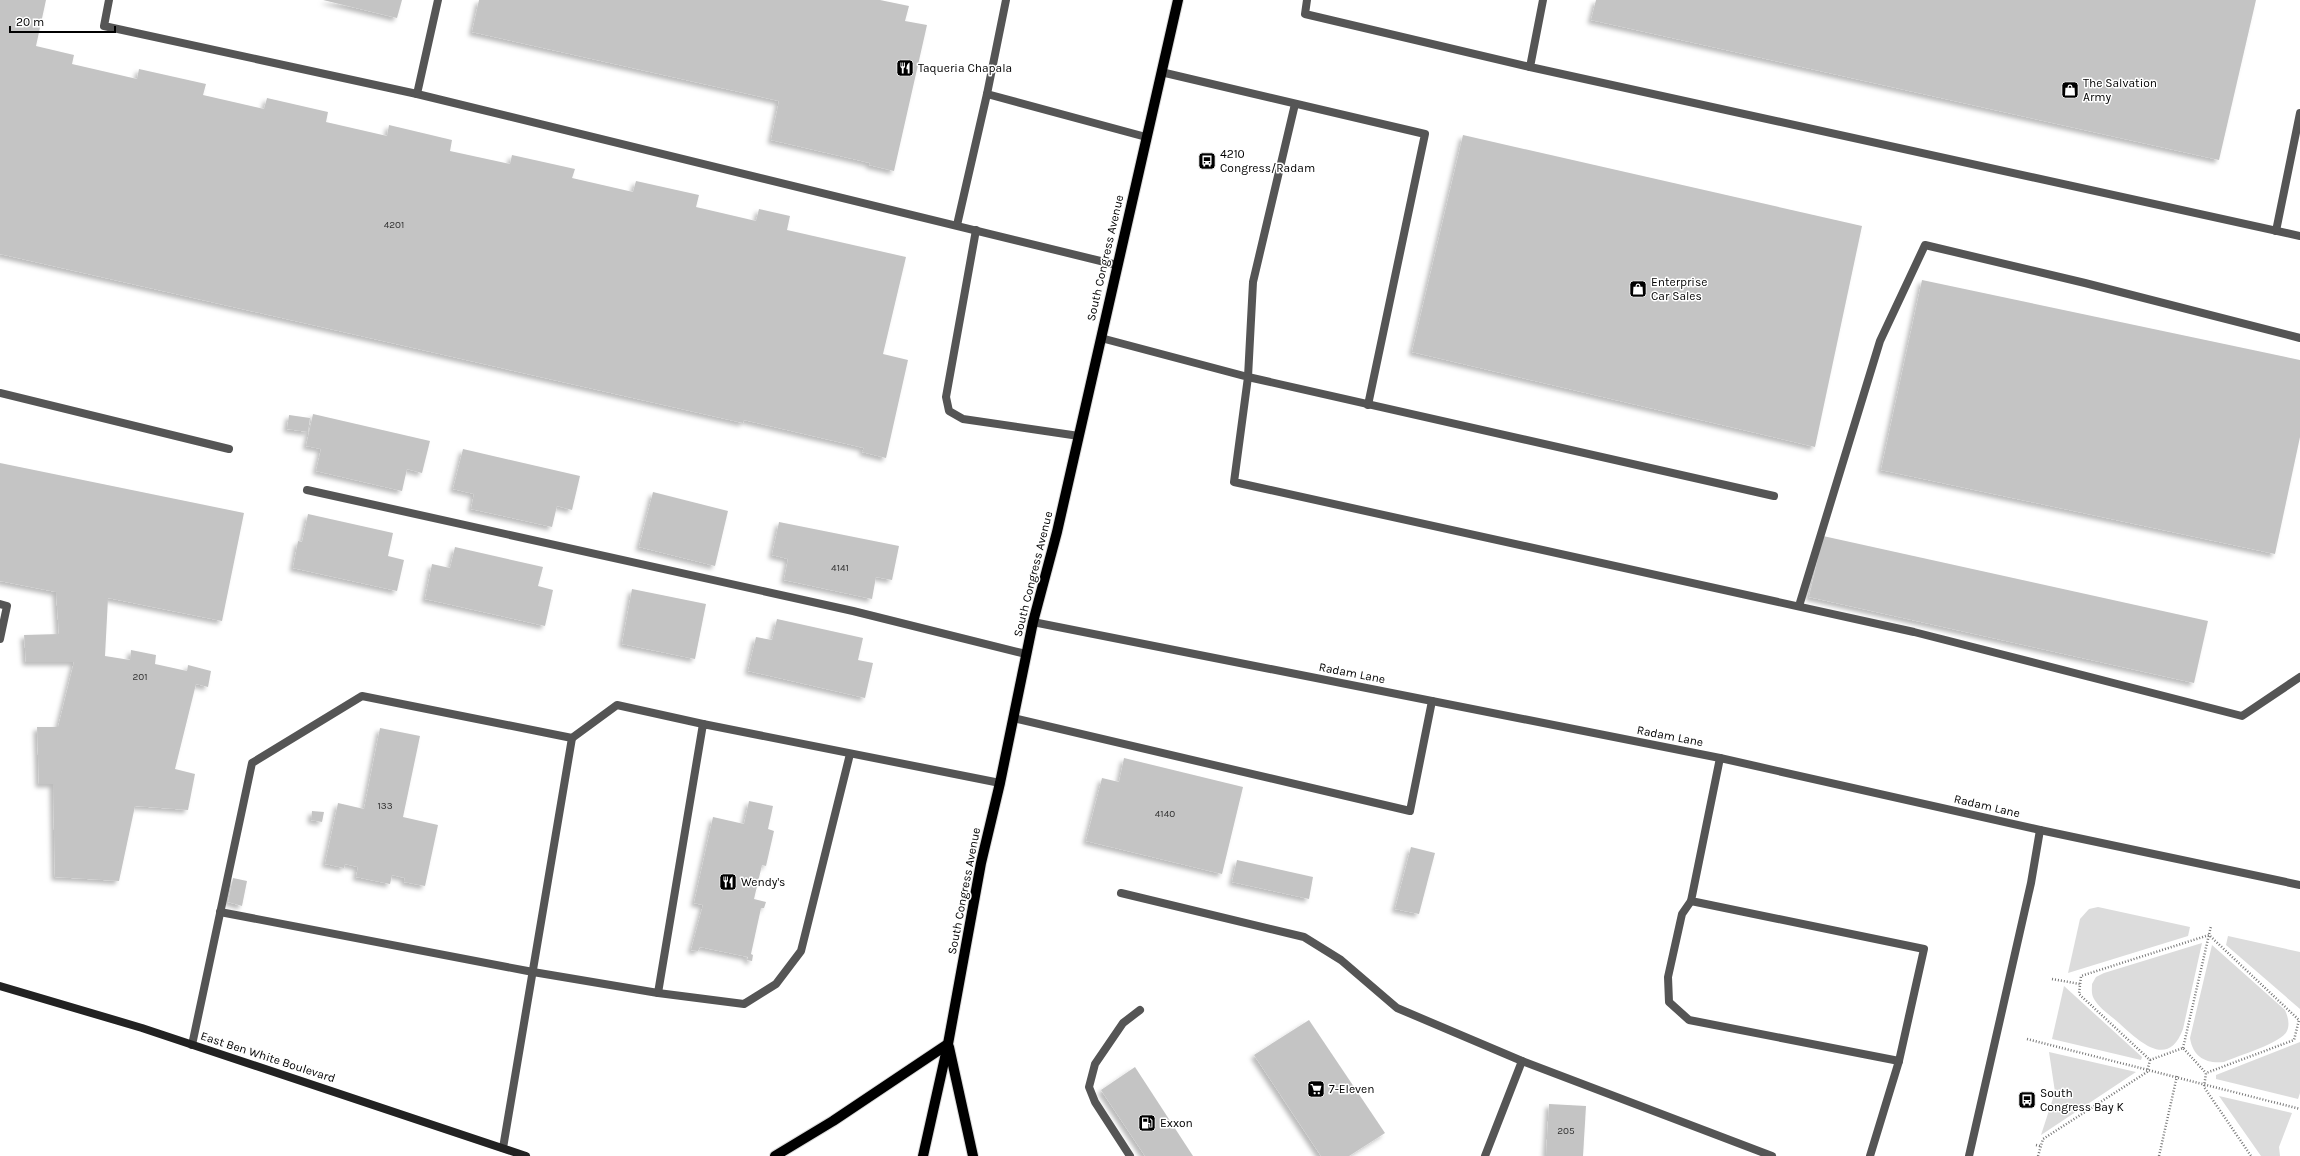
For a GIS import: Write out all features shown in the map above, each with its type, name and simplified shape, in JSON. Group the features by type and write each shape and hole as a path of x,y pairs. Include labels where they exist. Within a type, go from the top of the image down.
{"main road":[{"name":"South Congress Avenue","path":"923,1156 948,1044 980,863 1000,783 1033,622 1057,532 1178,0"},
{"name":"East Ben White Boulevard","path":"0,986 192,1045 526,1156"},
{"path":"775,1156 833,1121 948,1044 973,1156"}],"street":[{"path":"109,0 104,26 417,94 1117,265"},
{"path":"417,94 438,0"},
{"path":"957,226 987,94 1006,0"},
{"path":"1307,0 1305,14 1530,67 2300,236"},
{"path":"1530,67 1543,0"},
{"path":"1161,72 1425,134 1368,405"},
{"path":"987,94 1146,137"},
{"path":"1295,104 1253,282 1248,378 1234,482 1921,634 2242,716 2300,677"},
{"path":"2276,231 2300,113"},
{"path":"976,230 946,398 949,411 963,418 1079,436"},
{"path":"1799,606 1880,341 1925,245 2085,282 2300,338"},
{"path":"1101,338 1248,378 1774,496"},
{"path":"0,393 229,449"},
{"path":"307,490 853,611 1026,654"},
{"path":"0,604 7,606 0,639"},
{"name":"Radam Lane","path":"1033,622 1720,758 2040,830 2300,885"},
{"path":"192,1045 252,763 362,696 572,738"},
{"path":"1013,718 1410,811 1432,701"},
{"path":"504,1148 572,738 617,705 850,754 1000,783"},
{"path":"658,993 703,724"},
{"path":"220,912 533,972 658,993 744,1004 776,984 801,951 850,754"},
{"path":"1720,758 1691,901 1682,914 1668,977 1669,1002 1689,1020 1899,1061"},
{"path":"1969,1156 2031,883 2040,830"},
{"path":"1121,893 1304,937 1341,960 1396,1008 1522,1062 1772,1156"},
{"path":"1691,901 1924,949 1899,1061 1870,1156"},
{"path":"1130,1156 1095,1102 1089,1087 1095,1064 1123,1023 1140,1010"},
{"path":"1485,1156 1522,1062"}],"path":[{"path":"2183,1048 2211,926"},
{"path":"2150,1060 2079,994 2081,976 2209,935"},
{"path":"2206,1073 2294,1040 2299,1020 2209,935"},
{"path":"2052,979 2080,984"},
{"path":"2296,1030 2300,1031"},
{"path":"2027,1039 2177,1076 2300,1109"},
{"path":"2150,1060 2183,1048"},
{"path":"2183,1048 2206,1073"},
{"path":"2038,1156 2043,1139 2147,1072 2150,1060"},
{"path":"2206,1073 2204,1087 2251,1156"},
{"path":"2158,1156 2177,1076"},
{"path":"2036,1144 2040,1146"}],"shaded area":[{"path":"2098,907 2190,927 2188,936 2068,973 2080,919 2089,909"},
{"path":"2228,936 2300,952 2300,1009 2226,945"},
{"path":"2202,943 2183,1029 2177,1041 2169,1048 2161,1050 2144,1044 2105,1012 2094,999 2092,984 2096,977 2104,973"},
{"path":"2212,945 2285,1010 2288,1020 2287,1031 2277,1040 2224,1062 2212,1062 2201,1058 2194,1050 2190,1038"},
{"path":"2064,986 2142,1057 2141,1060 2052,1039"},
{"path":"2300,1042 2300,1093 2298,1099 2216,1079 2216,1075"},
{"path":"2049,1052 2136,1072 2041,1135 2055,1092"},
{"path":"2219,1096 2292,1113 2279,1147 2280,1156 2261,1156"}],"building":[{"path":"0,0 46,0 36,46 74,55 72,64 137,79 139,69 206,84 203,95 264,109 267,98 328,112 326,122 387,136 389,125 452,140 450,151 510,164 512,155 575,169 572,178 633,192 636,181 699,195 696,207 756,221 759,209 790,216 787,230 906,257 883,354 908,360 886,458 862,452 864,448 744,420 743,423 0,254"},
{"path":"323,0 402,0 397,18"},
{"path":"479,0 880,0 909,6 905,21 927,25 894,171 869,165 870,163 771,140 779,101 472,32"},
{"name":"The Salvation Army","path":"1596,0 2256,0 2219,160 1591,20"},
{"name":"Enterprise Car Sales","path":"1463,135 1862,226 1815,447 1412,352"},
{"path":"1922,280 2300,360 2300,437 2275,554 1881,470"},
{"path":"313,414 430,441 422,473 407,469 402,491 316,471 321,449 306,446"},
{"path":"289,415 310,418 308,432 287,429"},
{"path":"463,449 580,476 572,510 557,506 552,527 471,509 474,494 453,489"},
{"path":"0,463 244,513 222,621 108,598 105,656 130,660 131,650 156,655 155,664 187,671 188,665 211,671 208,687 196,684 175,769 195,774 188,810 135,806 119,881 55,877 53,784 39,784 37,727 58,727 74,662 26,662 24,635 59,634 56,592 0,581"},
{"path":"653,492 728,511 715,566 639,547"},
{"path":"308,514 393,533 388,556 404,560 397,591 293,568 298,541 302,542"},
{"path":"779,522 899,546 892,580 876,577 872,599 784,580 788,559 772,555"},
{"path":"1823,536 2208,621 2194,683 1809,597"},
{"path":"455,547 543,567 538,586 553,590 545,626 425,599 432,564 450,568"},
{"path":"632,589 706,604 695,659 622,644"},
{"path":"777,619 863,638 858,660 873,663 865,698 748,671 756,637 772,640"},
{"path":"380,728 420,736 403,817 438,825 425,886 404,882 405,878 392,875 390,884 356,877 358,867 345,864 344,868 325,864 338,803 364,809"},
{"path":"1124,758 1243,787 1222,874 1086,841 1102,778 1119,782"},
{"name":"Wendy's","path":"749,801 773,806 768,829 774,831 766,866 762,865 754,899 766,902 764,908 761,908 751,954 753,955 752,961 747,960 748,957 700,947 698,951 691,950 703,905 694,903 713,817 744,824"},
{"path":"312,811 324,812 322,822 311,820"},
{"path":"1411,847 1435,853 1419,914 1395,909"},
{"path":"1237,860 1313,877 1309,899 1232,882"},
{"path":"233,878 247,881 242,906 228,902"},
{"name":"7-Eleven","path":"1309,1020 1385,1133 1349,1156 1321,1156 1254,1055"},
{"name":"Exxon","path":"1135,1067 1193,1156 1145,1156 1101,1090"},
{"path":"1549,1104 1586,1106 1583,1156 1546,1156"}],"place":[{"name":"Taqueria Chapala","path":"905,68"},
{"name":"The Salvation Army","path":"2070,90"},
{"name":"4210 Congress/Radam","path":"1207,161"},
{"name":"Enterprise Car Sales","path":"1638,289"},
{"name":"Wendy's","path":"728,882"},
{"name":"7-Eleven","path":"1316,1089"},
{"name":"South Congress Bay K","path":"2027,1100"},
{"name":"Exxon","path":"1147,1123"}]}
